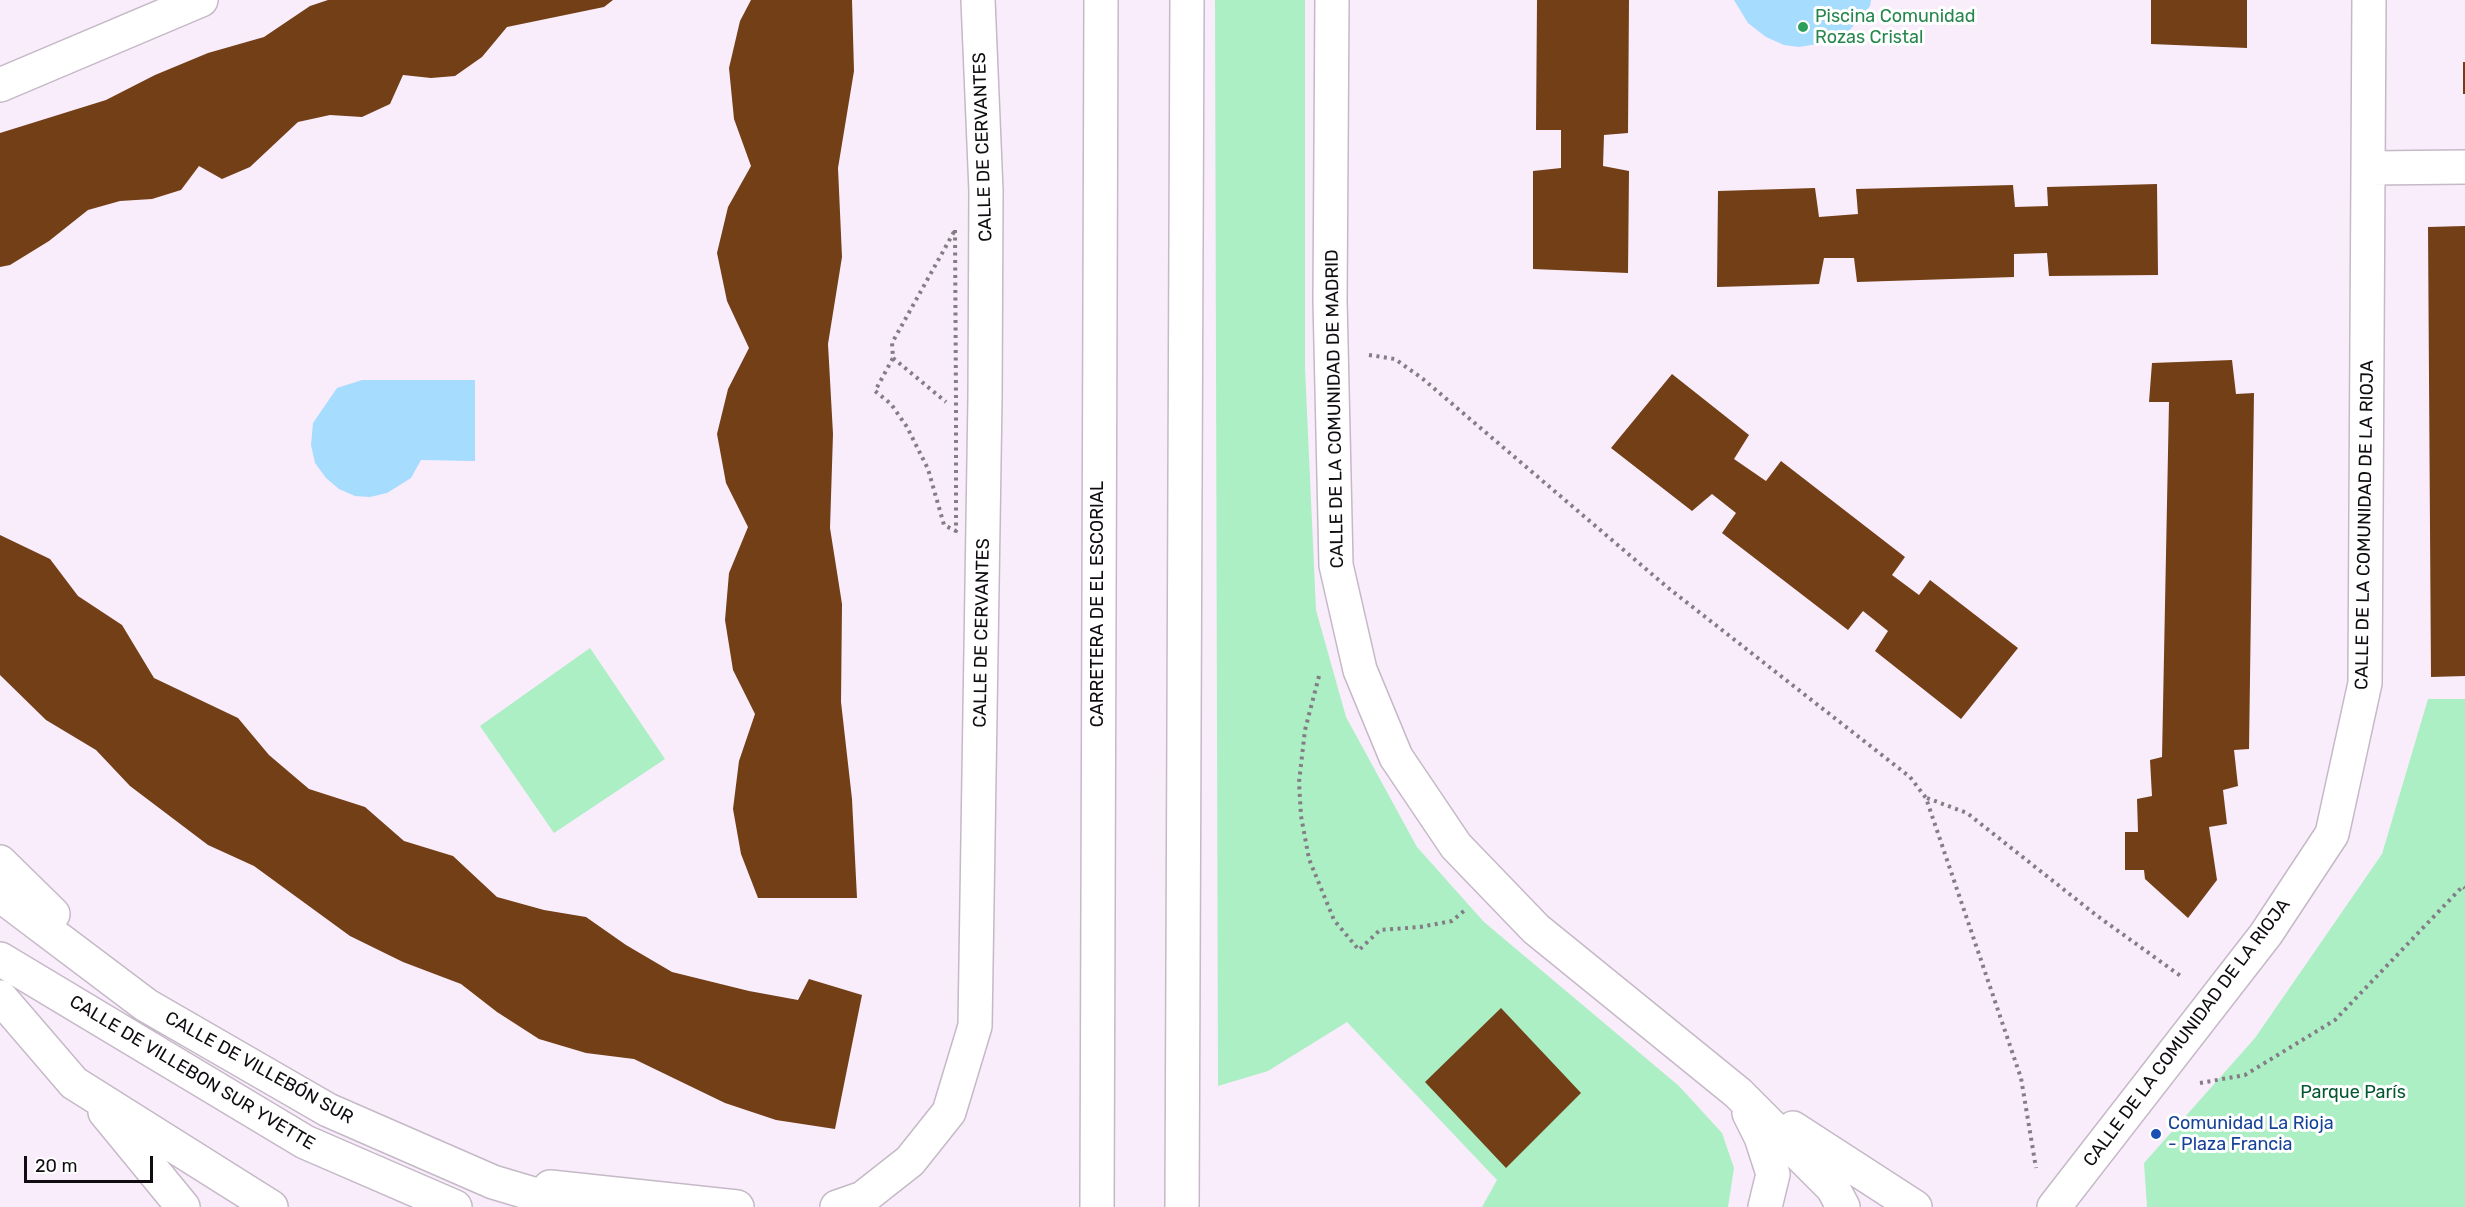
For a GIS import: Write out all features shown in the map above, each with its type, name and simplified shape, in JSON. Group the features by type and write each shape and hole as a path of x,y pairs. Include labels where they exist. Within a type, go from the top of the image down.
{"main road":[{"name":"CALLE DE CERVANTES","path":"837,1207 863,1198 910,1161 949,1112 975,1026 986,352 986,191 978,0"},
{"name":"CARRETERA DE EL ESCORIAL","path":"1097,1207 1101,0"},
{"path":"1182,1207 1187,0"},
{"name":"CALLE DE LA COMUNIDAD DE MADRID","path":"1332,0 1331,350 1336,565 1358,663 1396,757 1456,846 1536,929 1738,1093 1833,1188 1843,1207"},
{"name":"CALLE DE LA COMUNIDAD DE LA RIOJA","path":"2059,1201 2266,934 2332,834 2365,683 2370,168 2369,0"},
{"path":"0,85 188,3"},
{"path":"2370,168 2465,167"},
{"path":"0,862 146,1005"},
{"name":"CALLE DE VILLEBÓN SUR","path":"0,895 146,1005 328,1110 493,1182 577,1207"},
{"name":"CALLE DE VILLEBON SUR YVETTE","path":"0,959 305,1142 455,1207"},
{"path":"0,997 75,1083 271,1207"},
{"path":"1092,1207 1098,1078"},
{"path":"86,1090 183,1207"},
{"name":"CALLE DE LA COMUNIDAD DE MADRID","path":"1738,1093 1761,1137 1773,1174 1765,1207"},
{"name":"CALLE DE LA COMUNIDAD DE MADRID","path":"1738,1093 1915,1207"},
{"path":"493,1182 737,1207"}],"path":[{"path":"955,230 892,343 893,358 874,391 891,404 907,427 928,470 944,525 956,531"},
{"path":"1331,350 1395,359 1423,379 1667,587 1910,777 1926,798 2021,1078 2036,1171 2059,1201"},
{"path":"893,358 947,402"},
{"path":"1358,663 1320,673 1305,730 1299,782 1301,816 1310,859 1334,920 1359,950 1380,930 1420,927 1452,921 1494,886"},
{"path":"1926,798 1967,813 2096,915 2214,1001"},
{"path":"2143,1093 2245,1075 2335,1020 2463,886 2465,888"}],"green space":[{"path":"1215,0 1305,0 1305,368 1316,610 1346,717 1417,847 1484,922 1679,1086 1722,1133 1734,1168 1728,1207 1482,1207 1497,1180 1347,1022 1268,1071 1218,1086"},
{"path":"590,648 665,759 554,833 480,726"},
{"name":"Parque París","path":"2428,699 2465,699 2465,1207 2147,1207 2144,1163 2255,1038 2382,854"}],"water":[{"name":"Piscina Comunidad Rozas Cristal","path":"1734,0 1871,0 1870,6 1848,32 1829,42 1799,47 1784,45 1766,37 1748,23"},
{"path":"362,380 475,380 475,461 421,460 411,478 387,493 370,497 355,496 339,489 326,478 315,463 311,445 313,423 337,388"}],"building":[{"path":"328,0 613,0 604,7 507,27 482,57 455,76 431,78 403,75 390,104 362,117 330,115 298,122 250,167 222,179 199,166 181,190 152,199 120,201 88,210 49,241 10,265 0,267 0,133 106,100 155,75 208,53 264,37 310,6"},
{"path":"751,0 852,0 854,71 838,168 842,257 828,344 833,434 830,528 842,604 841,702 852,799 857,898 758,898 741,854 733,809 739,761 755,714 733,670 725,620 729,573 748,527 726,483 717,434 728,389 749,348 727,301 717,253 728,207 751,166 734,119 729,68 740,21"},
{"path":"1537,0 1629,0 1628,133 1604,135 1603,166 1629,171 1628,273 1533,269 1533,171 1561,168 1561,130 1536,130"},
{"path":"2151,0 2247,0 2247,48 2151,44"},
{"path":"2463,62 2465,62 2465,94 2463,94"},
{"path":"2157,184 2158,275 2049,276 2047,253 2014,254 2014,277 1857,282 1854,258 1824,258 1819,284 1717,287 1718,191 1815,188 1819,217 1858,214 1856,189 2013,185 2015,207 2048,206 2047,187"},
{"path":"2465,226 2465,676 2431,677 2428,227"},
{"path":"2232,360 2236,394 2254,393 2249,749 2234,750 2238,786 2223,790 2227,824 2209,827 2217,880 2188,918 2145,879 2144,870 2125,870 2125,832 2138,832 2137,799 2152,796 2150,760 2162,757 2169,402 2149,402 2152,363"},
{"path":"1672,374 1749,435 1734,459 1766,481 1781,461 1905,557 1892,575 1919,595 1930,580 2018,648 1961,719 1875,651 1888,631 1863,611 1848,630 1722,533 1736,513 1712,494 1692,511 1611,448"},
{"path":"0,535 50,559 78,596 122,625 154,678 238,718 269,755 309,789 365,807 404,841 453,856 497,897 544,910 586,917 626,945 672,972 749,991 798,1000 809,979 862,995 835,1129 776,1120 725,1103 634,1059 586,1053 539,1039 497,1012 461,984 403,962 350,936 254,866 208,845 130,786 96,750 46,720 0,675"},
{"path":"1501,1008 1581,1093 1506,1168 1425,1082"}],"place":[{"name":"Piscina Comunidad Rozas Cristal","path":"1803,27"},
{"name":"Comunidad La Rioja - Plaza Francia","path":"2156,1134"}]}
